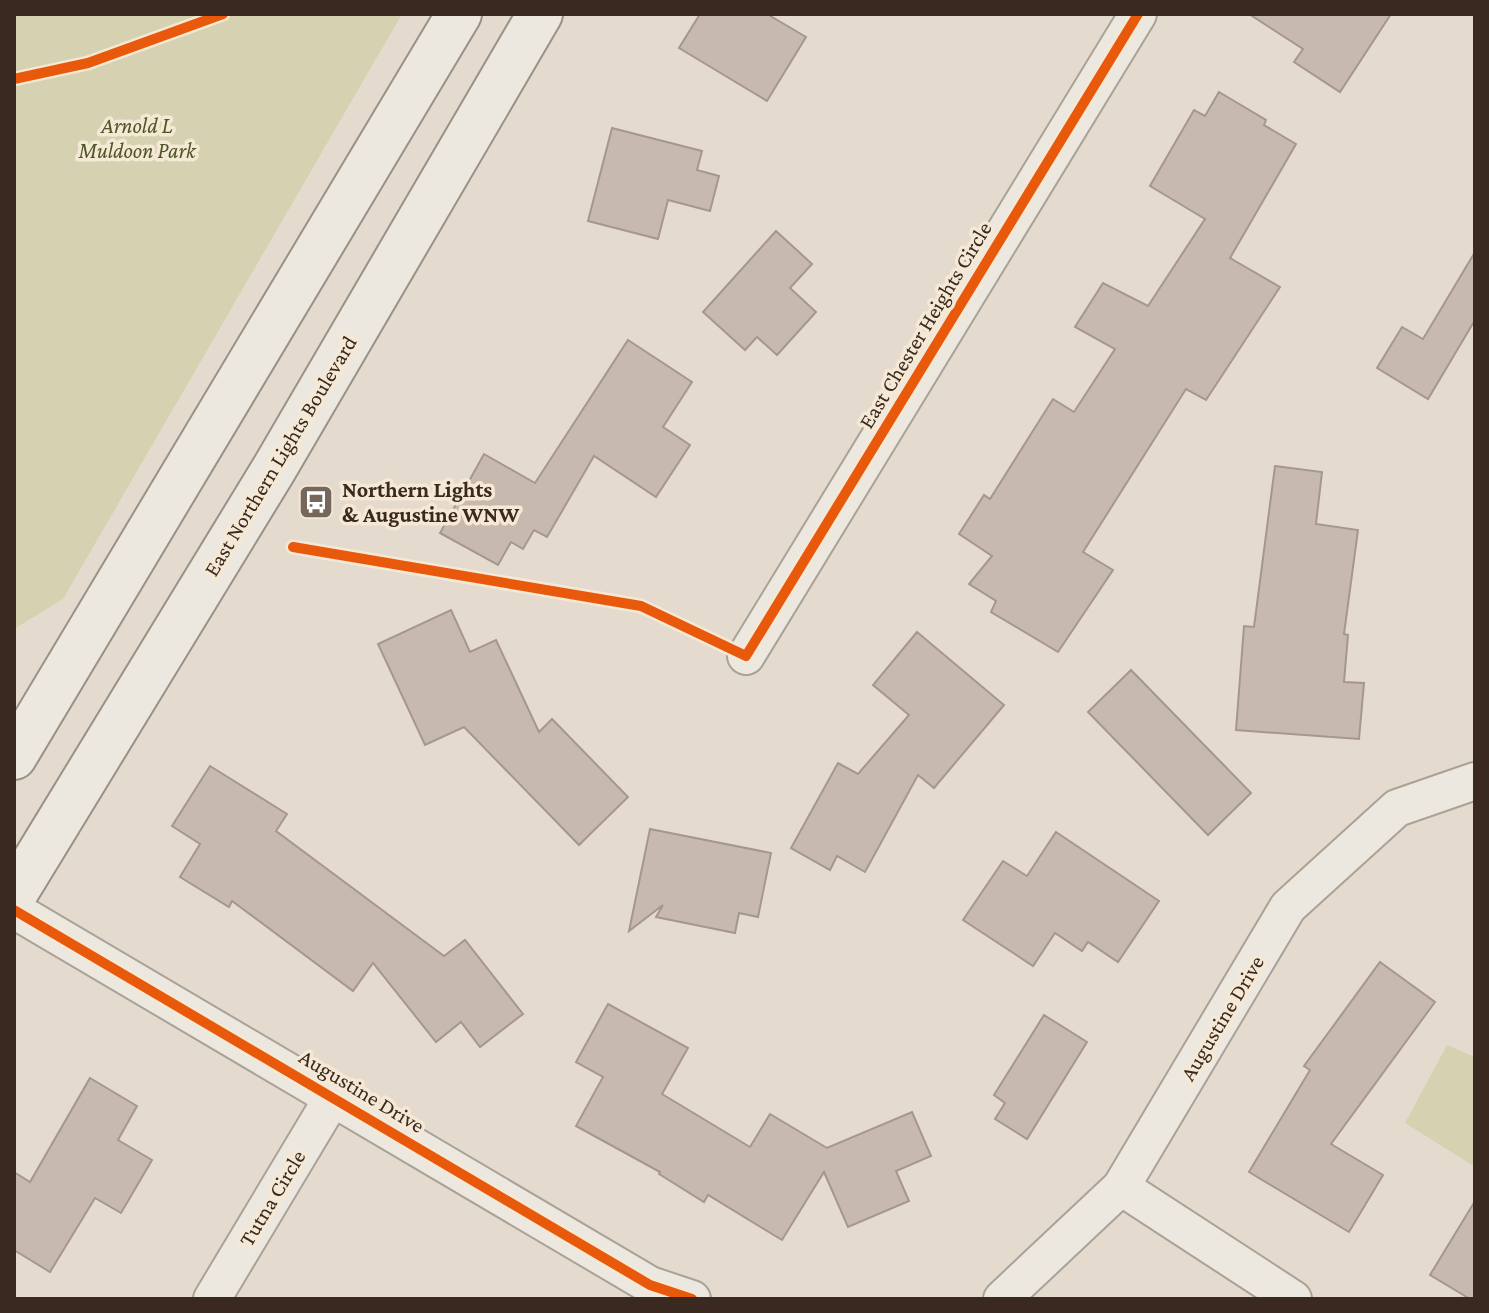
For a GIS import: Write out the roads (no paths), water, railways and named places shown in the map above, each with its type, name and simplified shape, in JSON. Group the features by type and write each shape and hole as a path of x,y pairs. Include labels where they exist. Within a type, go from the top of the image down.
{"main road":[{"path":"14,757 459,14"},
{"name":"East Northern Lights Boulevard","path":"14,895 274,469 540,14"}],"street":[{"name":"East Chester Heights Circle","path":"746,656 1138,14"},
{"name":"Augustine Drive","path":"1002,1299 1121,1187 1288,907 1397,808 1475,781"},
{"name":"Augustine Drive","path":"14,910 650,1285 692,1299"},
{"name":"Tutna Circle","path":"212,1299 333,1097"},
{"path":"1121,1187 1293,1299"}],"place":[{"name":"Northern Lights & Augustine WNW","path":"316,502"}],"park label":[{"name":"Arnold L Muldoon Park","path":"137,138"}]}
